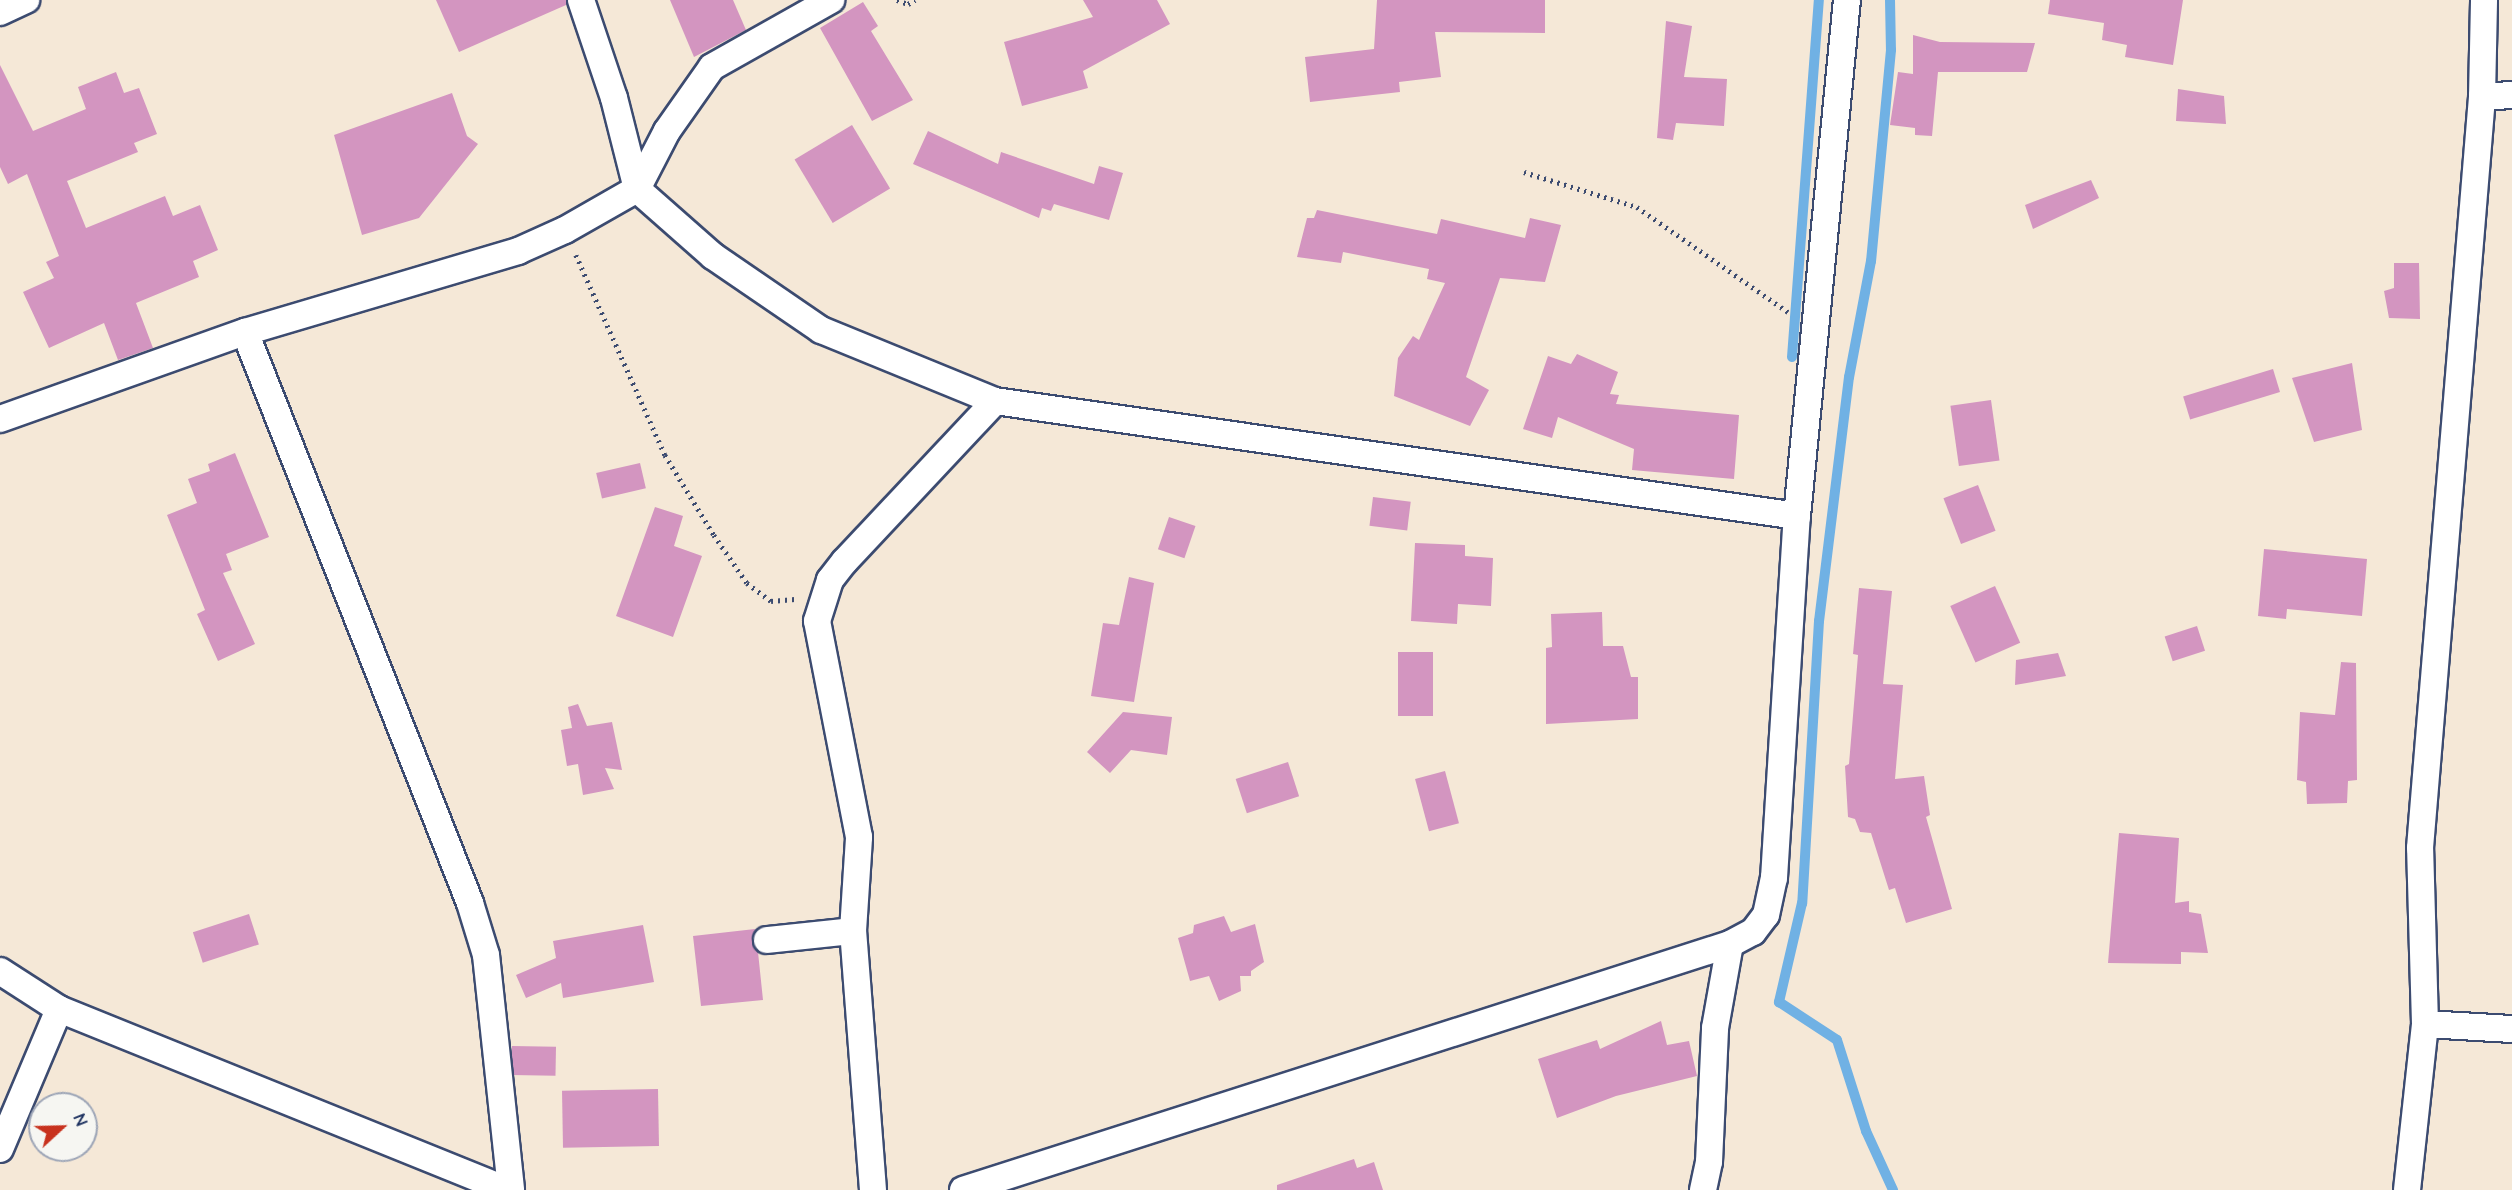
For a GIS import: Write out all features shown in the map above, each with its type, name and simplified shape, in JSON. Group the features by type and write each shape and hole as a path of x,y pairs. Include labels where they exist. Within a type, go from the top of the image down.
{"street":[{"path":"0,12 26,0"},
{"path":"581,0 614,98 637,189 713,256 821,330 995,401 1797,516"},
{"path":"0,419 245,332 519,251 565,230 637,189 667,131 712,67 831,0"},
{"path":"963,1190 1730,944 1753,932 1766,915 1774,878 1797,516 1847,0"},
{"path":"2407,1190 2425,1024 2420,848 2482,97 2484,0"},
{"path":"2482,97 2512,95"},
{"path":"245,332 470,902 486,955 511,1190"},
{"path":"873,1190 853,931 859,836 817,621 824,596 845,561 995,401"},
{"path":"767,940 853,931"},
{"path":"1703,1190 1708,1176 1715,1028 1730,944"},
{"path":"0,971 59,1009 506,1190"},
{"path":"0,1149 59,1009"},
{"path":"2425,1024 2512,1029"}],"path":[{"path":"897,0 908,4 915,0"},
{"path":"1524,172 1637,207 1780,309 1816,322"},
{"path":"565,230 665,456 747,583 771,601 824,596"}],"building":[{"path":"436,0 566,0 566,5 459,52"},
{"path":"670,0 733,0 746,30 694,57"},
{"path":"1083,0 1157,0 1170,24 1083,71 1088,88 1022,106 1004,42 1093,17"},
{"path":"1377,0 1545,0 1545,33 1435,32 1441,77 1399,82 1400,92 1310,102 1305,57 1374,49"},
{"path":"2050,0 2183,0 2173,65 2125,57 2127,45 2102,40 2104,23 2048,14"},
{"path":"863,2 878,26 871,31 913,100 872,121 820,28"},
{"path":"1666,21 1692,26 1684,77 1727,79 1724,126 1676,123 1673,140 1657,138"},
{"path":"1913,35 1940,42 2035,43 2027,72 1938,72 1932,136 1915,135 1915,128 1890,125 1898,72 1913,74"},
{"path":"0,65 33,131 86,109 78,87 116,72 124,93 139,88 157,134 134,143 138,152 67,181 86,228 165,196 173,216 200,205 218,250 193,261 199,277 136,303 153,348 118,360 104,323 49,348 23,292 54,278 46,262 59,256 27,174 8,184 0,167"},
{"path":"2178,89 2224,96 2226,124 2176,121"},
{"path":"452,93 467,136 478,144 419,218 362,235 334,135"},
{"path":"852,125 890,188 833,223 795,160"},
{"path":"928,131 998,164 1001,152 1094,184 1099,166 1123,173 1109,220 1054,204 1051,211 1042,208 1039,218 913,164"},
{"path":"2091,180 2099,198 2033,229 2025,205"},
{"path":"1317,210 1437,234 1441,219 1525,238 1530,218 1561,225 1545,282 1500,278 1466,377 1489,390 1470,426 1394,396 1398,358 1413,336 1419,340 1445,283 1427,279 1429,269 1343,252 1341,263 1297,257 1307,218 1314,218"},
{"path":"2394,263 2419,263 2420,319 2389,318 2384,291 2394,288"},
{"path":"1577,354 1618,372 1610,394 1619,395 1616,404 1739,415 1734,479 1632,470 1634,449 1558,417 1552,438 1523,429 1548,356 1571,364"},
{"path":"2352,363 2362,430 2314,442 2292,378"},
{"path":"2273,369 2280,392 2190,419 2183,396"},
{"path":"1991,400 1999,460 1959,466 1950,406"},
{"path":"235,453 269,537 226,554 232,570 223,573 255,644 218,661 197,614 205,610 167,515 197,503 188,479 210,471 208,464"},
{"path":"640,463 646,488 602,498 596,473"},
{"path":"1978,485 1996,531 1961,544 1943,498"},
{"path":"1373,497 1411,502 1407,530 1369,526"},
{"path":"655,507 683,516 674,546 702,556 673,637 616,616"},
{"path":"1169,517 1195,526 1184,558 1158,549"},
{"path":"1415,543 1465,545 1465,556 1493,558 1491,606 1458,604 1457,624 1411,621"},
{"path":"2264,549 2367,559 2362,616 2287,609 2286,619 2258,616"},
{"path":"1129,577 1154,583 1134,702 1091,696 1103,623 1119,625"},
{"path":"1995,586 2020,643 1975,663 1950,606"},
{"path":"1859,588 1892,591 1883,684 1903,685 1895,779 1924,776 1930,815 1926,817 1952,909 1906,923 1895,888 1889,890 1871,833 1860,832 1855,819 1848,817 1845,766 1849,764 1858,655 1853,654"},
{"path":"1602,612 1603,646 1623,646 1631,677 1638,677 1638,719 1546,724 1546,648 1552,647 1551,614"},
{"path":"2197,626 2205,651 2173,661 2165,637"},
{"path":"1398,652 1433,652 1433,716 1398,716"},
{"path":"2058,653 2066,676 2015,685 2016,660"},
{"path":"2341,662 2356,663 2357,780 2348,781 2347,803 2307,804 2306,782 2297,780 2300,712 2335,715"},
{"path":"578,704 587,726 612,722 622,770 605,768 614,789 583,795 578,764 567,766 561,730 572,728 568,707"},
{"path":"1123,712 1172,717 1167,755 1131,750 1110,773 1087,752"},
{"path":"1288,762 1299,796 1247,813 1236,779"},
{"path":"1445,771 1459,823 1429,831 1415,779"},
{"path":"2119,833 2179,838 2175,903 2189,901 2189,912 2201,914 2208,953 2181,952 2181,964 2108,963"},
{"path":"249,914 259,944 203,963 193,932"},
{"path":"1224,916 1231,932 1255,924 1264,962 1251,971 1251,976 1240,976 1241,991 1219,1001 1209,976 1190,981 1178,938 1193,933 1194,925"},
{"path":"643,925 654,982 563,998 561,983 526,998 516,975 556,958 553,941"},
{"path":"755,929 752,942 758,952 763,1000 701,1006 693,936"},
{"path":"1661,1021 1667,1045 1689,1041 1697,1076 1616,1096 1557,1118 1538,1059 1597,1040 1600,1049"},
{"path":"512,1046 556,1047 555,1076 511,1075"},
{"path":"658,1089 659,1146 563,1148 562,1091"},
{"path":"1354,1159 1357,1168 1374,1162 1383,1190 1277,1190 1277,1185"}],"waterway":[{"path":"1792,357 1819,0"},
{"path":"1890,0 1891,50 1871,261 1849,377 1819,621 1802,903 1779,1002 1837,1040 1866,1131 1893,1190"}]}
